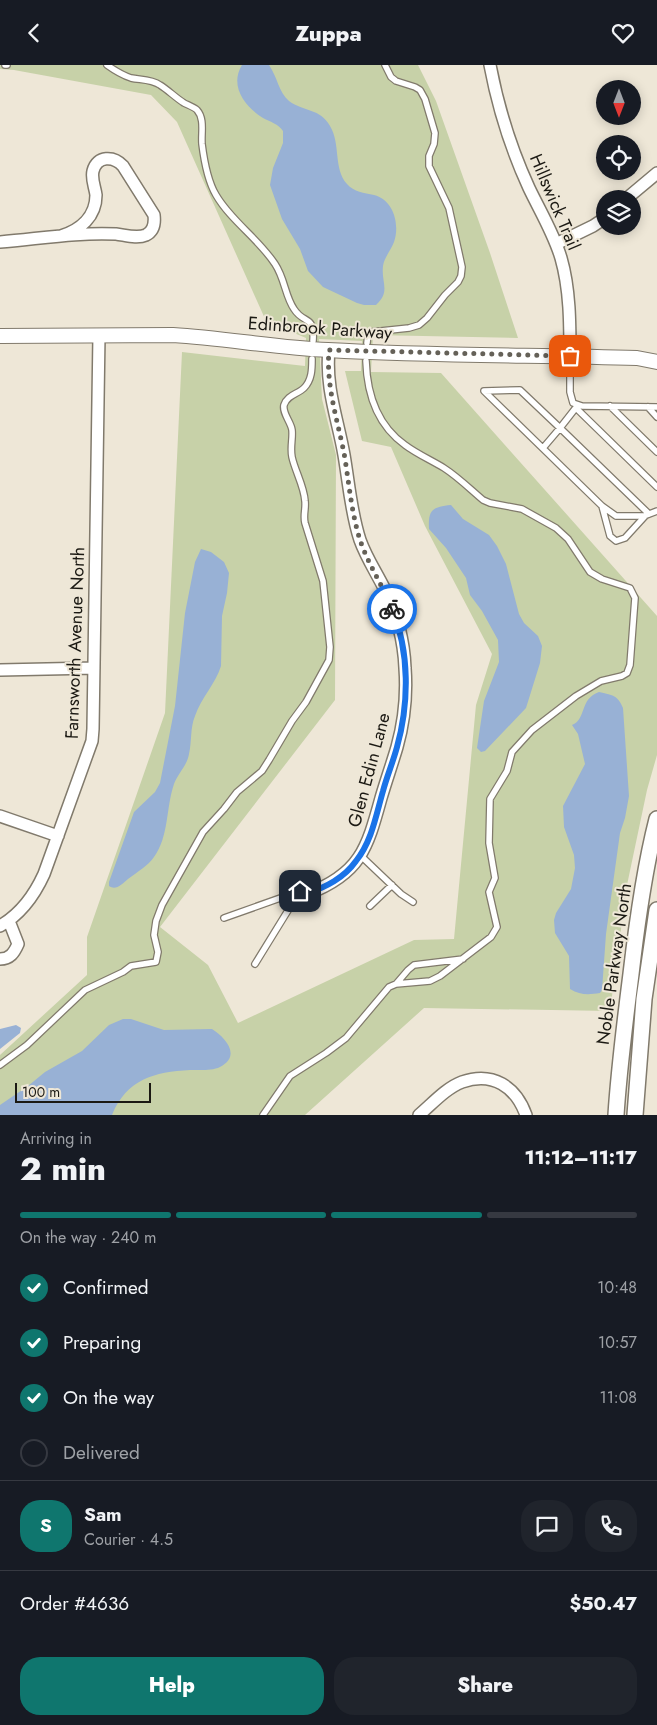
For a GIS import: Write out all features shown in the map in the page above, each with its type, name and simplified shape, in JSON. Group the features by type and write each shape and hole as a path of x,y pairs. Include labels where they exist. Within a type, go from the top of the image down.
{"main road":[{"name":"Noble Parkway North","path":"616,1115 621,1049 634,944 657,819"},
{"name":"Noble Parkway North","path":"635,1115 644,999 657,910"}],"street":[{"name":"Hillswick Trail","path":"490,65 510,141 561,256 566,280 570,356"},
{"path":"0,242 99,233 140,237 153,229 155,220 154,215 123,166 118,161 106,158 95,166 92,173 96,193 95,205 90,216 83,225 72,233 61,236"},
{"path":"637,190 657,173"},
{"path":"556,244 596,224"},
{"name":"Farnsworth Avenue North","path":"4,923 20,911 38,887 92,741 99,335"},
{"name":"Edinbrook Parkway","path":"0,336 199,337 277,347 329,350 637,358 657,362"},
{"name":"Glen Edin Lane","path":"296,889 306,894 325,887 342,877 366,847 397,748 403,721 405,667 401,640 394,614 384,589 360,540 353,514 344,455 330,395 329,350"},
{"name":"Edinbrook Parkway","path":"637,358 657,354"},
{"path":"0,670 94,668"},
{"path":"0,816 58,836"},
{"path":"0,959 5,959 14,953 18,944 4,923"},
{"path":"419,1115 449,1090 461,1083 474,1079 489,1079 502,1084 513,1092 522,1103 526,1115"}],"lane":[{"path":"107,65 129,77 160,85 185,104 197,110 202,120 202,141 208,177 216,195 235,219 266,251 276,265 285,282 294,310 312,323 314,331 313,341"},
{"path":"367,343 368,334 371,332 409,328 419,325 458,282 462,267 449,208 429,165 435,133 425,99 420,90 396,81 391,77 385,65"},
{"path":"570,356 570,392 573,403 657,487"},
{"path":"0,1065 27,1045 85,990 131,966 156,962 158,952 154,935 159,913 203,832 237,792 262,771 288,727 306,702 329,660 330,647 322,581 305,523 305,499 292,456 293,436 291,425 284,411 284,405 288,400 306,387 311,374 312,359"},
{"path":"263,1115 290,1076 346,1038 389,987 396,984 430,981 448,972 491,937 497,927 489,892 495,878 491,859 488,813 492,792 507,771 512,752 532,729 594,683 622,677 627,673 632,656 635,598 630,588 602,579 590,572 568,539 556,528 522,509 483,500 446,469 397,439 386,426 372,399 367,382 366,361"},
{"path":"647,515 520,390 484,391 602,506 616,516 647,515 657,511"},
{"path":"610,406 657,452"},
{"path":"543,448 577,407 657,407"},
{"path":"648,407 657,417"},
{"path":"602,506 610,536 616,541 625,538 647,515"},
{"path":"360,855 413,902"},
{"path":"370,906 392,885"},
{"path":"224,918 296,889"},
{"path":"255,964 296,889"},
{"path":"396,984 408,969 414,965 465,958"}],"green space":[{"path":"0,65 418,65 436,101 518,338 373,335 371,372 441,373 657,616 657,755 647,790 627,885 610,1011 424,1008 305,1115 0,1115 0,1055 87,975 87,937 165,713 182,352 305,366 306,338 266,321 177,122 151,95 0,69","holes":["319,339 362,341 361,371 345,371 362,441 391,447 425,526 492,654 476,705 454,939 414,940 238,1023 208,965 160,927 335,700 336,455 322,399"]}],"water":[{"path":"242,65 269,65 280,89 289,101 317,113 330,126 335,140 340,171 347,184 363,193 381,198 391,208 396,221 396,235 383,266 383,295 376,305 357,303 323,287 308,271 300,249 282,219 270,185 273,168 283,143 283,131 277,125 256,113 245,102 238,88 237,81"},
{"path":"451,505 463,519 489,535 497,546 506,564 519,614 524,623 538,636 542,646 540,663 526,708 485,751 481,752 477,748 484,701 499,662 498,640 482,611 470,595 466,578 446,548 429,529 429,518 432,511 435,508"},
{"path":"201,549 211,552 224,562 229,573 222,616 221,666 193,721 188,758 171,793 165,831 159,849 146,866 114,888 109,886 109,882 134,812 155,792 160,783 175,706 185,613 195,562"},
{"path":"599,692 614,696 619,700 623,708 629,796 620,833 606,934 602,990 600,993 588,994 570,989 569,956 555,933 554,920 556,913 571,889 575,868 574,855 564,827 563,806 585,764 578,734 572,725 580,718 588,699"},
{"path":"123,1019 131,1019 164,1030 212,1029 226,1042 231,1052 230,1058 227,1063 217,1068 177,1071 143,1080 125,1093 112,1115 0,1115 0,1105 45,1072 82,1051 109,1025"},
{"path":"16,1025 21,1028 20,1033 0,1049 0,1029"}],"way so far":[{"path":"392,609 360,540 353,514 344,455 330,395 329,350 570,356"}],"route":[{"path":"300,891 306,894 325,887 342,877 366,847 397,748 403,721 405,667 401,640 392,609"}]}
